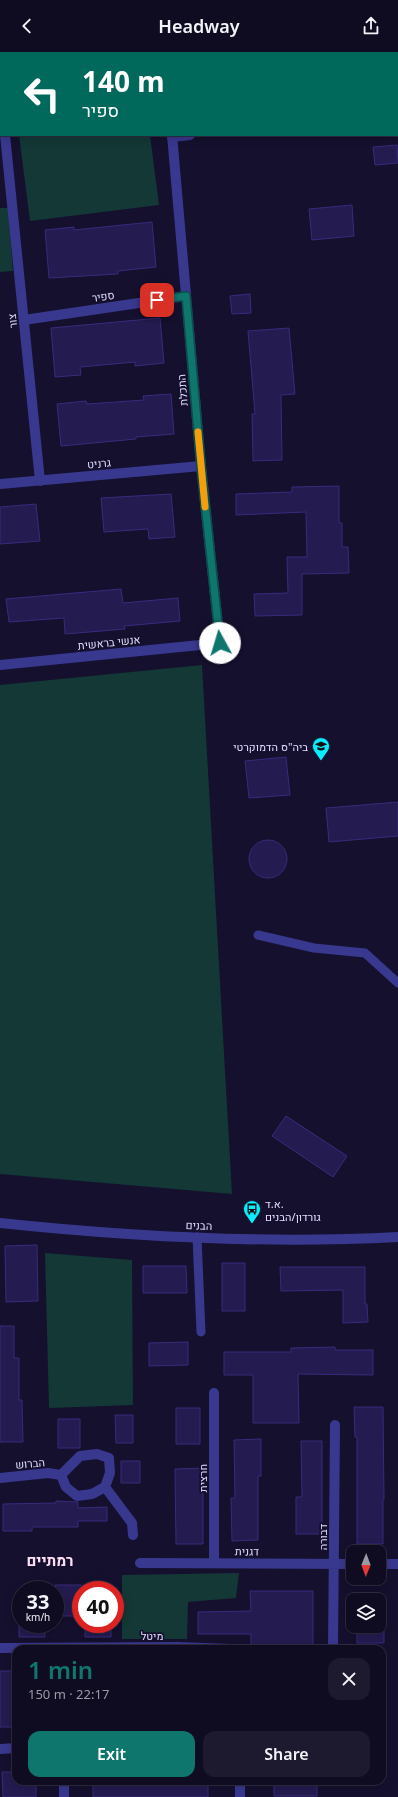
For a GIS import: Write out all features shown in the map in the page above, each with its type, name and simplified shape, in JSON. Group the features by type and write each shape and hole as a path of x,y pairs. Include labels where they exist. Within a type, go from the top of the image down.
{"street":[{"name":"צור","path":"6,136 40,481"},
{"name":"התכלת","path":"172,136 201,466 220,643"},
{"name":"ספיר","path":"24,320 186,296"},
{"name":"גרניט","path":"0,484 201,466"},
{"name":"אנשי בראשית","path":"0,665 220,643"},
{"name":"הבנים","path":"0,1222 88,1232 197,1237 330,1241 398,1237"},
{"name":"חרצית","path":"214,1393 214,1563"},
{"name":"דבורה","path":"333,1645 335,1425"},
{"path":"97,1454 109,1458 110,1473 105,1487 92,1494 77,1496 66,1487 61,1475 80,1456 97,1454"},
{"name":"הברוש","path":"0,1478 48,1473 61,1475"},
{"path":"105,1487 132,1522 134,1535"},
{"name":"דגנית","path":"140,1563 346,1564"},
{"path":"386,1564 398,1564"},
{"name":"מיטל","path":"0,1648 12,1648"},
{"path":"0,1749 12,1748"},
{"path":"64,1785 64,1797"},
{"path":"240,1785 240,1797"}],"lane":[{"path":"258,935 314,948 365,953 398,983"},
{"path":"197,1237 201,1332"}],"green space":[{"path":"19,136 150,136 159,205 30,221"},
{"path":"0,208 8,208 13,271 0,272"},
{"path":"202,665 232,1194 0,1174 0,685"},
{"path":"45,1253 132,1260 133,1405 49,1408"},
{"path":"239,1573 236,1598 188,1602 187,1639 122,1639 122,1633 124,1633 124,1581 122,1581 122,1575"}],"building":[{"path":"397,145 398,163 375,165 373,147"},
{"path":"352,205 354,236 312,240 309,209"},
{"path":"152,222 156,267 118,271 118,274 49,278 45,230 74,227 74,230"},
{"path":"250,294 251,313 232,314 230,296"},
{"path":"160,318 164,363 135,366 135,362 80,367 81,375 55,377 51,328"},
{"path":"289,328 295,394 281,395 282,460 253,461 252,414 255,414 248,331"},
{"path":"171,394 174,434 61,446 57,404 86,401 87,404 144,400 143,396"},
{"path":"339,486 339,523 342,523 342,547 348,547 349,573 302,574 302,615 255,616 254,594 288,593 287,557 307,557 306,512 236,515 236,494 292,492 292,487"},
{"path":"171,494 175,537 149,539 148,529 104,532 101,498"},
{"path":"36,504 40,541 0,544 0,507"},
{"path":"121,589 123,603 178,598 180,621 124,626 125,629 65,634 64,618 9,622 6,599"},
{"path":"286,757 290,795 249,798 245,761"},
{"path":"398,802 398,836 329,842 326,808"},
{"path":"264,840 272,840 282,845 286,852 286,866 282,873 272,878 264,878 254,873 252,870 249,863 249,855 254,845 257,843"},
{"path":"286,1116 347,1156 333,1177 272,1136"},
{"path":"37,1245 38,1301 6,1302 5,1246"},
{"path":"222,1263 245,1263 245,1311 222,1311"},
{"path":"143,1266 186,1266 187,1293 143,1293"},
{"path":"280,1267 365,1267 365,1304 367,1304 368,1322 343,1323 343,1290 281,1291"},
{"path":"0,1326 14,1326 14,1358 19,1358 19,1400 22,1400 23,1442 0,1442"},
{"path":"188,1342 188,1365 149,1366 149,1343"},
{"path":"335,1347 335,1350 373,1350 373,1375 298,1374 299,1423 253,1423 253,1375 224,1375 224,1352 291,1352 291,1348"},
{"path":"354,1407 383,1407 383,1544 357,1544 357,1437 355,1437"},
{"path":"176,1408 200,1408 200,1444 176,1444"},
{"path":"115,1415 133,1415 133,1443 116,1443"},
{"path":"58,1419 80,1419 80,1448 58,1448"},
{"path":"261,1439 261,1476 258,1476 258,1540 232,1541 231,1498 235,1498 234,1440"},
{"path":"301,1441 322,1441 322,1534 296,1534 296,1497 302,1497"},
{"path":"121,1461 140,1461 140,1483 121,1483"},
{"path":"203,1468 203,1544 176,1544 175,1469"},
{"path":"56,1501 78,1502 78,1508 107,1507 107,1521 78,1521 78,1527 32,1527 32,1531 3,1531 3,1504 56,1503"},
{"path":"64,1585 72,1585 72,1616 64,1616"},
{"path":"250,1591 313,1591 313,1645 251,1645 251,1634 198,1634 198,1612 251,1611"},
{"path":"19,1633 45,1633 45,1637 19,1637"},
{"path":"85,1633 111,1633 111,1637 85,1637"},
{"path":"357,1633 384,1633 384,1643 357,1643"},
{"path":"0,1671 12,1671 12,1727 0,1727"},
{"path":"2,1772 12,1772 12,1785 36,1785 36,1797 3,1797"},
{"path":"93,1785 208,1785 208,1797 93,1797"},
{"path":"274,1785 317,1785 317,1796 274,1796"}],"slow traffic":[{"path":"198,432 205,507"}],"place":[{"name":"ביה\"ס הדמוקרטי","path":"321,761"},
{"name":"א.ד. גורדון/הבנים","path":"252,1224"}],"district":[{"name":"רמתיים","path":"50,1560"}],"route":[{"path":"157,300 186,296 201,466 220,643"}]}
